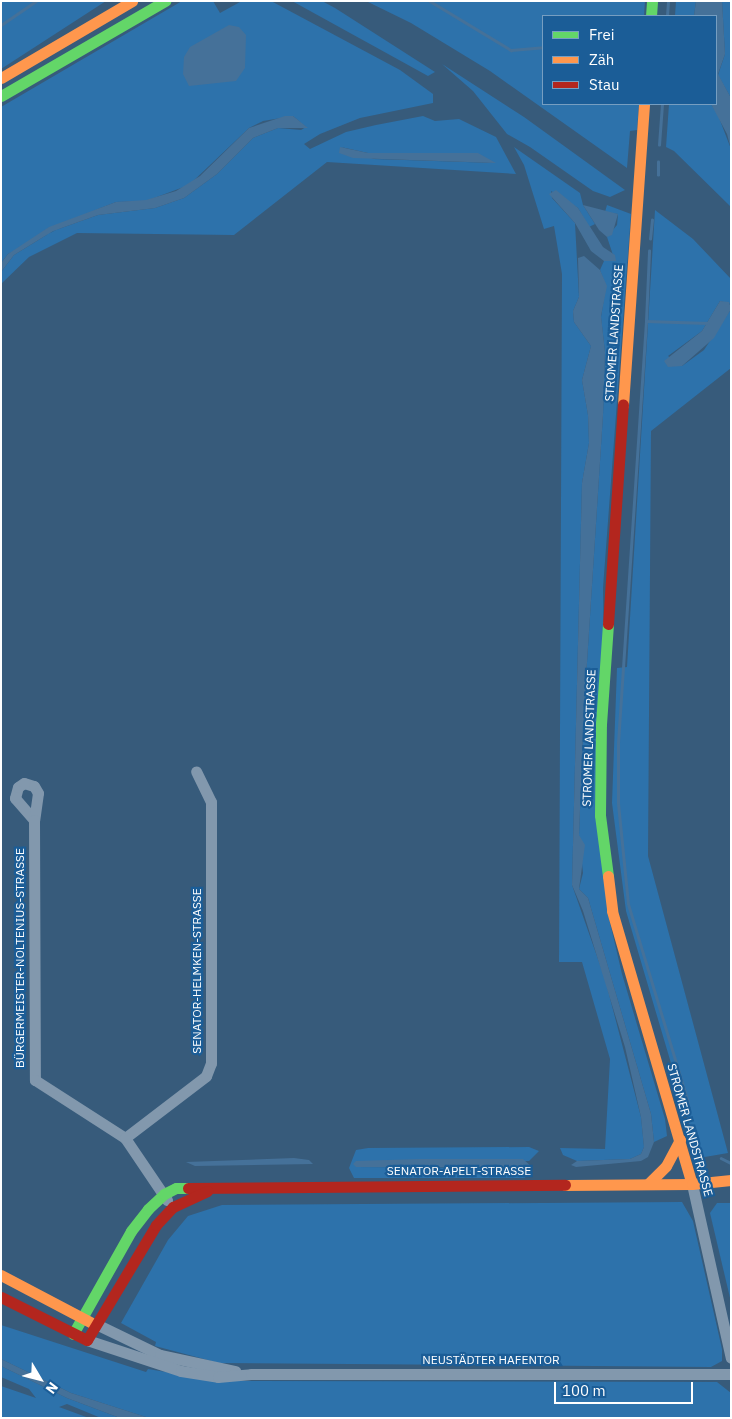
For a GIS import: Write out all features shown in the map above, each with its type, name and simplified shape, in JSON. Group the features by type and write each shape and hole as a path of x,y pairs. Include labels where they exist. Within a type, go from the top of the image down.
{"main road":[{"path":"1,78 132,1"},
{"path":"1,96 165,1"},
{"path":"651,15 652,1"},
{"name":"STROMER LANDSTRASSE","path":"644,105 601,724 600,815 612,911 692,1184"},
{"path":"648,1184 666,1166 680,1140"},
{"name":"SENATOR-APELT-STRASSE","path":"164,1194 176,1188 225,1186 692,1184 731,1180"},
{"name":"SENATOR-APELT-STRASSE","path":"692,1184 731,1190"},
{"name":"SENATOR-APELT-STRASSE","path":"87,1340 143,1244 173,1207 225,1186"},
{"path":"73,1334 131,1231 164,1194"},
{"path":"1,1275 96,1324"},
{"path":"1,1297 87,1340"}],"street":[{"name":"SENATOR-HELMKEN-STRASSE","path":"124,1138 206,1076 211,1063 211,802 196,771"},
{"name":"BÜRGERMEISTER-NOLTENIUS-STRASSE","path":"34,820 35,1080 124,1138"},
{"path":"124,1138 173,1207"},
{"name":"STROMER LANDSTRASSE","path":"692,1184 731,1358"},
{"name":"NEUSTÄDTER HAFENTOR","path":"96,1324 160,1355 196,1365 251,1374"},
{"name":"NEUSTÄDTER HAFENTOR","path":"87,1340 181,1371 218,1378 251,1374 731,1374"}],"shaded area":[{"path":"1,1 106,1 1,69"},
{"path":"182,1 213,1 220,13 240,2 271,1 400,70 433,94 433,103 360,118 320,134 304,144 310,149 346,132 376,125 423,116 435,121 459,119 496,137 516,174 327,162 234,235 77,233 29,257 1,284 1,272 14,255 49,234 8,254 1,263 1,107","holes":["293,116 306,127 301,130 278,128 253,138 217,174 184,198 155,208 98,215 56,230 116,202 146,201 189,185 249,128 263,121","341,147 368,153 410,153 495,163 374,159"]},
{"path":"292,1 322,1 435,72 428,76"},
{"path":"366,1 645,1 644,15 542,15 542,105 639,105 637,130 630,131 627,168 490,71 411,23"},
{"path":"676,1 696,1 694,15 675,15"},
{"path":"696,1 722,1 725,54 718,74 731,98 731,149 727,134 712,105 717,105 717,15 694,15"},
{"path":"722,1 731,1 731,98 718,75 725,54"},
{"path":"229,25 239,27 246,35 245,68 236,81 189,86 183,74 184,57 190,47"},
{"path":"442,64 524,117 625,190 610,197 593,191 530,147 507,134 473,91"},
{"path":"669,105 712,105 718,115 731,149 731,207 674,151 666,147"},
{"path":"285,116 293,116 308,128 278,128 253,138 217,174 184,198 155,208 98,215 53,231 14,255 1,272 1,263 8,254 49,227 116,202 146,200 176,191 200,176 249,128"},
{"path":"340,147 368,153 478,153 496,163 353,158 339,153"},
{"path":"514,147 580,193 583,205 595,224 589,227 578,208 551,191 552,198 575,223 579,297 573,311 574,322 591,346 582,380 588,415 589,443 582,483 572,885 605,979 641,1117 644,1147 641,1154 630,1159 577,1161 563,1155 560,1148 605,1149 610,1059 582,962 559,962 562,274 554,226 544,229 524,165"},
{"path":"556,190 578,208 603,247 615,255 616,261 604,261 591,251 575,223 549,194"},
{"path":"583,205 618,214 612,235 607,237 599,230"},
{"path":"607,205 631,214 603,588 607,910 622,974 665,1119 667,1136 654,1142 651,1114 588,898 579,889 583,873 579,835 584,709 603,415 605,352 601,317 606,286 600,270 604,261 615,261 607,237 617,225 618,214 605,212"},
{"path":"655,210 693,239 731,279 731,304 720,301 702,331 668,356 682,366 704,350 731,309 731,368 651,431 648,856 728,1153 699,1158 626,911 612,803 617,668 627,667"},
{"path":"584,256 600,270 607,286 601,316 605,352 603,415 584,709 579,835 585,845 579,889 588,898 651,1114 654,1142 648,1157 641,1161 576,1167 571,1165 577,1161 630,1159 641,1154 644,1147 641,1117 625,1047 583,911 572,885 582,483 589,443 588,415 582,380 591,346 574,322 573,311 579,297 578,258"},
{"path":"720,301 729,302 731,309 714,338 682,366 668,367 664,361 702,331"},
{"path":"529,1147 539,1151 529,1161 356,1161 356,1167 528,1168 525,1178 354,1178 349,1168 356,1150 368,1148"},
{"path":"294,1158 309,1160 313,1164 195,1166 186,1162"},
{"path":"523,1159 532,1167 356,1167 353,1164 356,1161"},
{"path":"682,1202 693,1221 722,1349 722,1361 711,1367 219,1363 155,1346 156,1342 121,1323 168,1240 188,1216 222,1205"},
{"path":"717,1203 731,1203 731,1302 710,1213"},
{"path":"1,1325 146,1372 148,1369 220,1381 717,1382 731,1393 731,1418 149,1418 71,1393 1,1359"},
{"path":"1,1359 71,1393 149,1418 120,1418 67,1398 1,1366"},
{"path":"1,1366 67,1398 120,1418 101,1418 67,1404 59,1407 89,1418 1,1418 1,1386 36,1398 29,1389 1,1377"}],"waterway":[{"path":"1,25 36,1"},
{"path":"430,1 511,50 542,47"},
{"path":"667,15 668,1"},
{"path":"659,145 662,105"},
{"path":"658,162 658,175"},
{"path":"650,239 652,220"},
{"path":"646,321 649,251"},
{"path":"688,1103 628,904 618,803 618,743 646,321 708,323"},
{"path":"721,1158 731,1163"}],"traffic: fast":[{"path":"1,96 165,1"},
{"path":"651,15 652,1"},
{"path":"608,624 601,724 600,815 608,876"},
{"path":"73,1334 131,1231 148,1209 164,1194 176,1188 188,1188"}],"traffic: slow":[{"path":"1,78 132,1"},
{"path":"623,405 644,105"},
{"path":"608,876 612,911 692,1184"},
{"path":"648,1184 666,1166 680,1140"},
{"path":"565,1185 692,1184 731,1180"},
{"path":"1,1275 90,1322"}],"traffic: jam":[{"path":"608,624 623,405"},
{"path":"188,1188 565,1185"},
{"path":"1,1297 87,1340 156,1225 173,1207 207,1191"}]}
